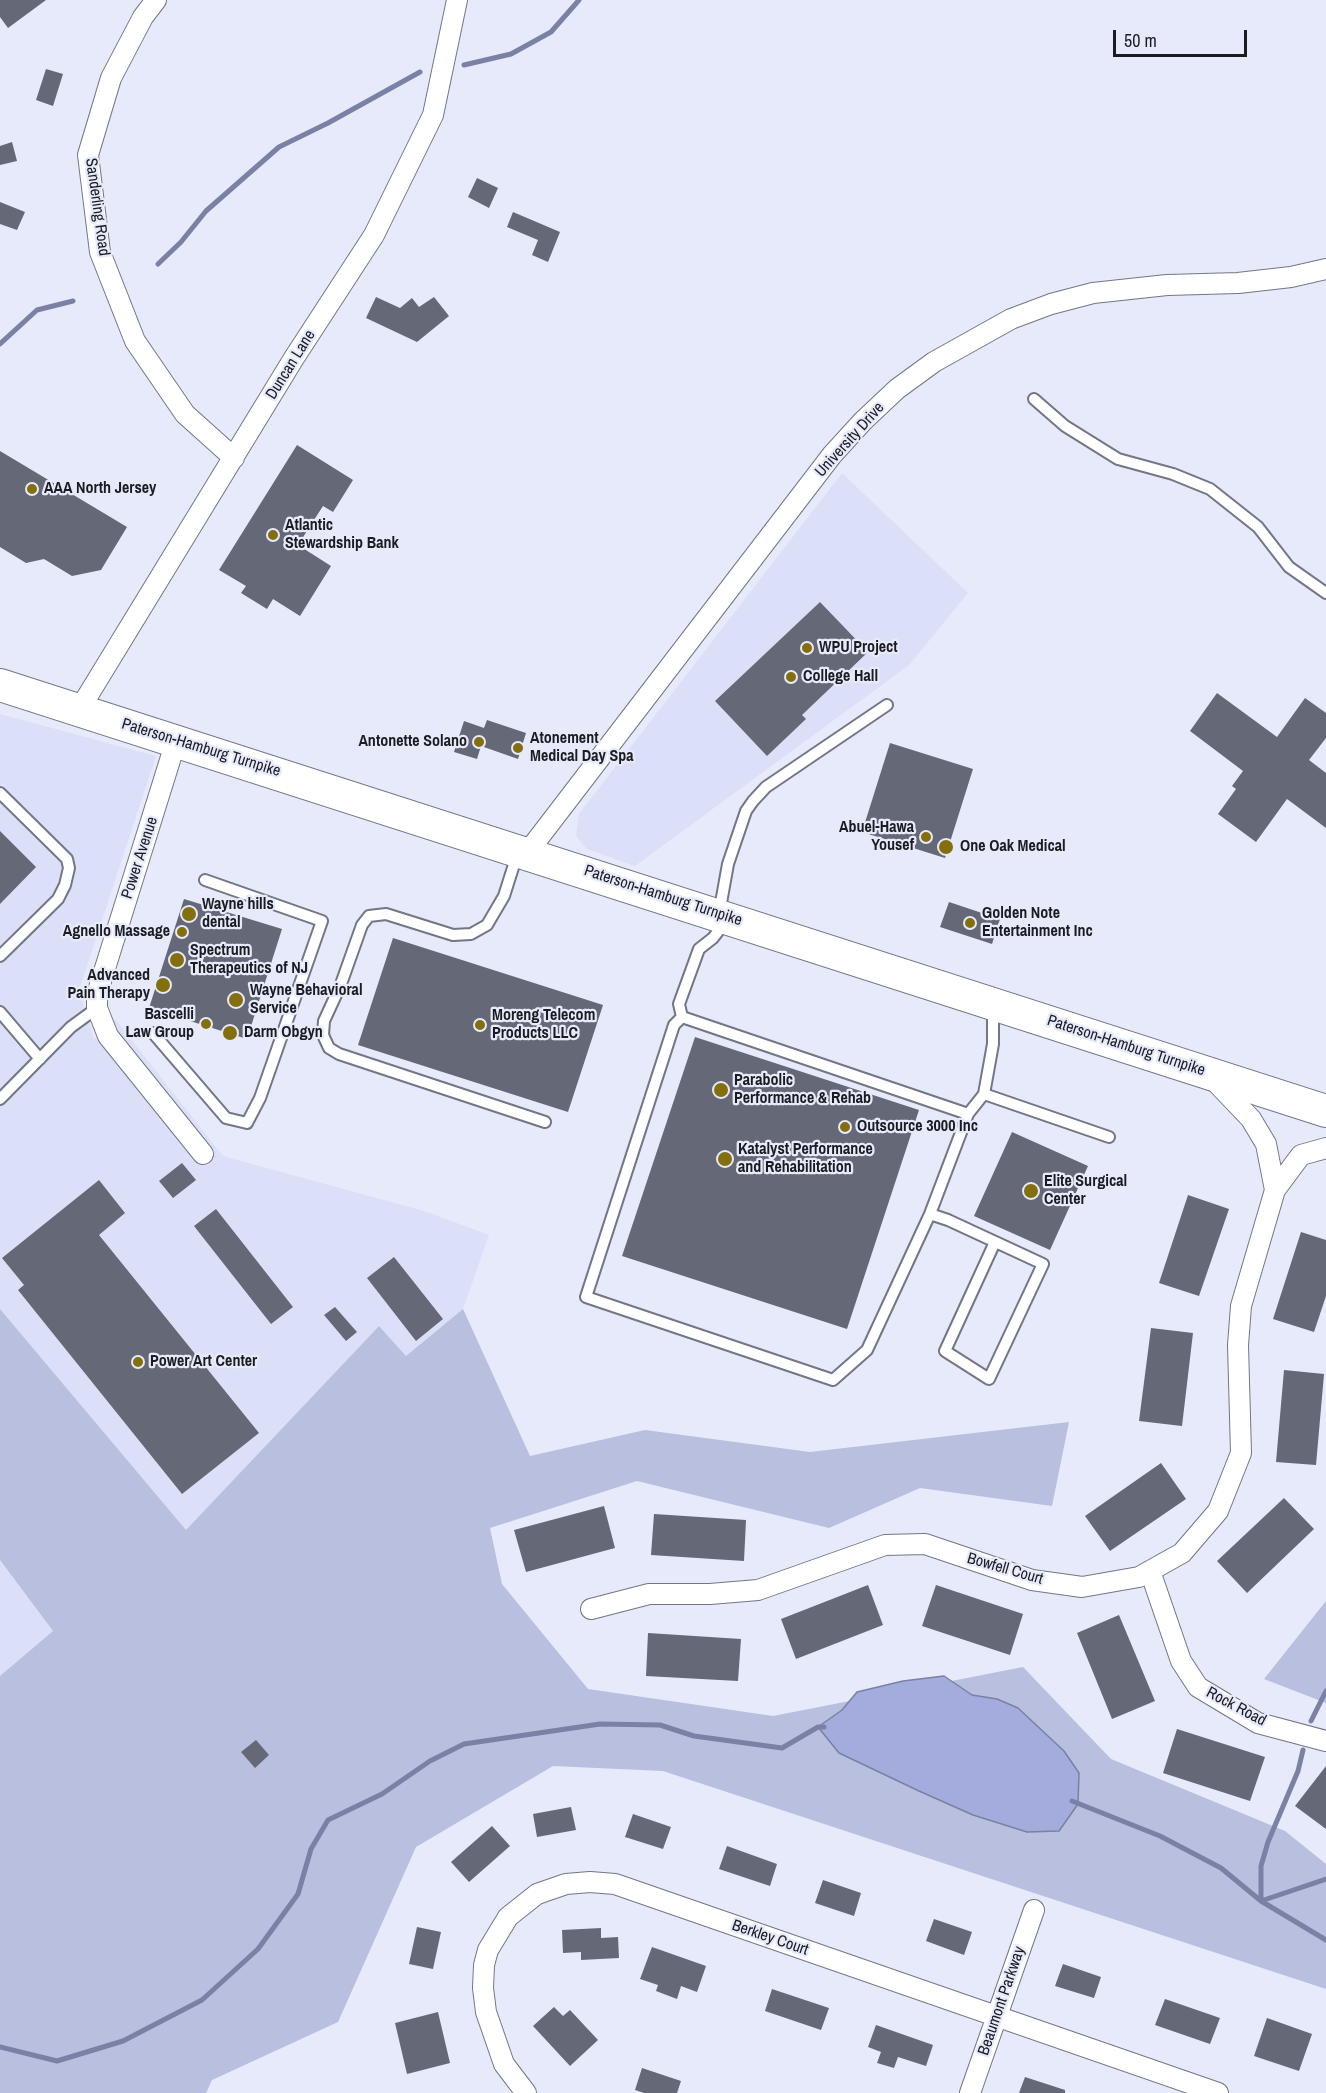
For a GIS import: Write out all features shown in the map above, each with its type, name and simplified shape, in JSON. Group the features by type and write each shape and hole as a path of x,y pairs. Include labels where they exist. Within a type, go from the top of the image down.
{"main road":[{"name":"Paterson-Hamburg Turnpike","path":"0,685 523,851 1326,1111"}],"street":[{"name":"Sanderling Road","path":"156,0 142,17 111,78 88,155 100,252 135,341 185,414 234,458"},
{"name":"Duncan Lane","path":"79,710 374,235 433,116 458,0"},
{"name":"University Drive","path":"523,851 832,455 863,421 925,369 974,338 1011,319 1051,304 1094,293 1167,285 1238,283 1291,277 1326,269"},
{"name":"Power Avenue","path":"96,1008 97,994 176,741"},
{"path":"96,1008 108,1036 203,1154"},
{"name":"Bowfell Court","path":"1207,1073 1251,1119 1266,1144 1275,1190"},
{"name":"Bowfell Court","path":"591,1609 649,1593 710,1594 758,1590 885,1545 925,1544 1032,1580 1082,1587 1139,1577 1182,1553 1218,1511 1241,1453 1238,1346 1241,1306 1275,1190 1301,1155 1326,1148"},
{"name":"Rock Road","path":"1150,1571 1181,1661 1198,1687 1258,1723 1326,1741"},
{"name":"Berkley Court","path":"526,2093 504,2064 493,2036 483,1988 484,1965 488,1950 507,1917 537,1893 566,1884 590,1882 615,1884 1218,2093"},
{"name":"Beaumont Parkway","path":"970,2093 1034,1910"}],"lane":[{"path":"1034,399 1065,426 1118,459 1173,474 1210,489 1258,527 1289,567 1326,593"},
{"path":"682,1017 679,1004 699,949 714,938 724,916 728,864 746,811 766,787 887,705"},
{"path":"0,793 67,859 69,868 66,885 58,899 0,957"},
{"path":"523,851 504,896 487,925 471,934 453,935 386,914 369,916 362,925 341,984 324,1021 323,1035 329,1048 339,1054 545,1122"},
{"path":"153,1033 226,1118 247,1123 260,1098 322,921 205,880"},
{"path":"682,1017 674,1025 586,1297 833,1380 867,1350 930,1214 968,1114 984,1094 993,1044 993,1003"},
{"path":"0,1099 71,1028 96,1008"},
{"path":"0,1012 40,1059"},
{"path":"682,1017 968,1114"},
{"path":"984,1094 1109,1137"},
{"path":"930,1214 995,1242 1043,1264 989,1379 945,1351 995,1242"}],"shaded area":[{"path":"842,473 968,593 909,665 635,866 587,849 576,836 579,814"},
{"path":"0,714 156,756 79,990 94,1039 115,1019 223,1156 424,1211 489,1235 463,1309 406,1356 379,1326 186,1530 0,1309"},
{"path":"0,1309 186,1530 379,1326 406,1356 463,1309 530,1456 645,1430 810,1452 1069,1422 1052,1506 920,1488 829,1528 637,1481 490,1528 502,1584 588,1689 773,1716 1023,1667 1111,1759 1285,1831 1326,1864 1326,1989 663,1771 553,1766 416,1847 338,2022 212,2080 206,2093 0,2093 0,1676 53,1631 0,1560"},
{"path":"0,1560 53,1631 0,1676"},
{"path":"1326,1601 1326,1703 1264,1679"},
{"path":"944,1676 972,1695 997,1699 1018,1708 1064,1751 1079,1773 1078,1804 1059,1831 1027,1832 973,1815 839,1753 818,1727 842,1710 857,1692 903,1681"}],"building":[{"path":"0,0 46,0 8,28 0,17"},
{"path":"46,69 63,74 53,106 36,100"},
{"path":"12,142 17,161 0,165 0,146"},
{"path":"477,178 498,188 489,208 468,197"},
{"path":"0,202 25,212 17,230 0,224"},
{"path":"513,212 560,232 548,262 532,255 538,240 507,227"},
{"path":"376,297 400,308 412,298 419,307 434,297 449,316 417,342 366,318"},
{"name":"Atlantic Stewardship Bank","path":"297,445 353,480 333,512 323,506 298,545 331,566 300,616 273,599 267,609 241,593 246,586 219,570"},
{"name":"AAA North Jersey","path":"0,451 127,527 101,570 72,576 44,559 26,563 0,547"},
{"name":"College Hall","path":"820,602 868,652 802,715 806,719 767,756 715,701"},
{"path":"1217,693 1277,737 1305,698 1326,713 1326,738 1309,760 1326,773 1326,828 1287,799 1256,842 1218,814 1236,789 1232,786 1243,771 1190,731"},
{"path":"487,720 526,733 518,759 481,746 477,759 454,752 464,721 484,728"},
{"path":"890,743 973,769 945,858 862,832"},
{"path":"0,831 36,867 0,904"},
{"path":"184,899 282,929 247,1039 149,1008"},
{"name":"Golden Note Entertainment Inc","path":"949,902 1000,919 992,944 940,927"},
{"name":"Moreng Telecom Products LLC","path":"393,938 603,1005 568,1112 358,1045"},
{"path":"695,1037 919,1110 847,1329 622,1256"},
{"name":"Elite Surgical Center","path":"1012,1132 1088,1166 1050,1250 974,1216"},
{"path":"182,1163 196,1180 173,1198 159,1181"},
{"name":"Power Art Center","path":"99,1180 125,1213 99,1235 259,1433 182,1494 18,1290 24,1285 2,1258"},
{"path":"1188,1195 1229,1209 1199,1296 1159,1283"},
{"path":"216,1209 293,1307 271,1324 194,1226"},
{"path":"1301,1232 1326,1240 1326,1296 1314,1332 1273,1319"},
{"path":"394,1257 443,1319 416,1341 367,1278"},
{"path":"335,1307 357,1332 346,1341 324,1315"},
{"path":"1151,1328 1193,1333 1182,1426 1139,1421"},
{"path":"1284,1370 1324,1374 1316,1465 1276,1462"},
{"path":"1161,1463 1186,1499 1110,1551 1085,1516"},
{"path":"1284,1498 1314,1529 1247,1593 1217,1561"},
{"path":"604,1506 615,1548 526,1572 514,1530"},
{"path":"654,1514 746,1520 744,1561 651,1555"},
{"path":"868,1585 883,1625 796,1659 781,1619"},
{"path":"936,1585 1023,1614 1010,1655 922,1626"},
{"path":"1119,1615 1155,1701 1112,1719 1077,1633"},
{"path":"648,1633 741,1639 738,1681 646,1676"},
{"path":"1177,1729 1265,1757 1250,1801 1163,1773"},
{"path":"256,1740 269,1755 255,1768 241,1752"},
{"path":"1326,1766 1326,1829 1295,1806"},
{"path":"571,1807 576,1830 537,1837 533,1814"},
{"path":"633,1814 671,1827 663,1849 625,1837"},
{"path":"492,1826 510,1846 469,1882 451,1862"},
{"path":"727,1846 777,1864 770,1886 719,1869"},
{"path":"823,1880 861,1893 854,1916 815,1903"},
{"path":"934,1919 972,1932 964,1955 926,1941"},
{"path":"417,1927 441,1932 433,1969 409,1964"},
{"path":"601,1928 601,1938 618,1937 619,1958 581,1960 581,1952 563,1953 562,1930"},
{"path":"652,1947 706,1966 697,1992 681,1986 677,1999 656,1991 658,1985 640,1979"},
{"path":"1063,1964 1101,1977 1094,1998 1055,1986"},
{"path":"772,1989 829,2008 821,2030 765,2011"},
{"path":"1165,1999 1220,2018 1210,2044 1155,2025"},
{"path":"554,2007 563,2016 570,2010 598,2040 570,2066 533,2026"},
{"path":"438,2012 450,2063 407,2074 395,2023"},
{"path":"1267,2018 1312,2034 1299,2071 1254,2056"},
{"path":"876,2025 933,2045 926,2066 898,2057 894,2068 877,2063 881,2052 868,2047"},
{"path":"642,2068 681,2081 677,2093 644,2093 635,2090"},
{"path":"1025,2077 1065,2090 1065,2093 1019,2093"}],"waterway":[{"path":"464,65 511,54 551,32 579,0"},
{"path":"158,264 181,242 206,211 279,147 328,123 420,72"},
{"path":"0,344 37,310 73,301"},
{"path":"1311,1721 1326,1691"},
{"path":"0,2047 57,2061 123,2041 202,2000 258,1949 298,1894 311,1849 328,1820 382,1794 430,1761 464,1744 600,1724 660,1725 694,1736 782,1748 818,1727 824,1727"},
{"path":"1303,1750 1298,1771 1268,1842 1261,1866 1261,1901 1326,1940"},
{"path":"1072,1801 1160,1836 1221,1868 1261,1901 1326,1879"}],"place":[{"name":"AAA North Jersey","path":"32,489"},
{"name":"Atlantic Stewardship Bank","path":"273,535"},
{"name":"WPU Project","path":"807,648"},
{"name":"College Hall","path":"791,677"},
{"name":"Antonette Solano","path":"479,742"},
{"name":"Atonement Medical Day Spa","path":"518,748"},
{"name":"Abuel-Hawa Yousef","path":"926,837"},
{"name":"One Oak Medical","path":"946,847"},
{"name":"Wayne hills dental","path":"189,914"},
{"name":"Golden Note Entertainment Inc","path":"970,923"},
{"name":"Agnello Massage","path":"182,932"},
{"name":"Spectrum Therapeutics of NJ","path":"177,960"},
{"name":"Advanced Pain Therapy","path":"163,985"},
{"name":"Wayne Behavioral Service","path":"236,1000"},
{"name":"Bascelli Law Group","path":"206,1024"},
{"name":"Moreng Telecom Products LLC","path":"480,1025"},
{"name":"Darm Obgyn","path":"230,1033"},
{"name":"Parabolic Performance & Rehab","path":"721,1090"},
{"name":"Outsource 3000 Inc","path":"845,1127"},
{"name":"Katalyst Performance and Rehabilitation","path":"725,1159"},
{"name":"Elite Surgical Center","path":"1031,1191"},
{"name":"Power Art Center","path":"138,1362"}]}
